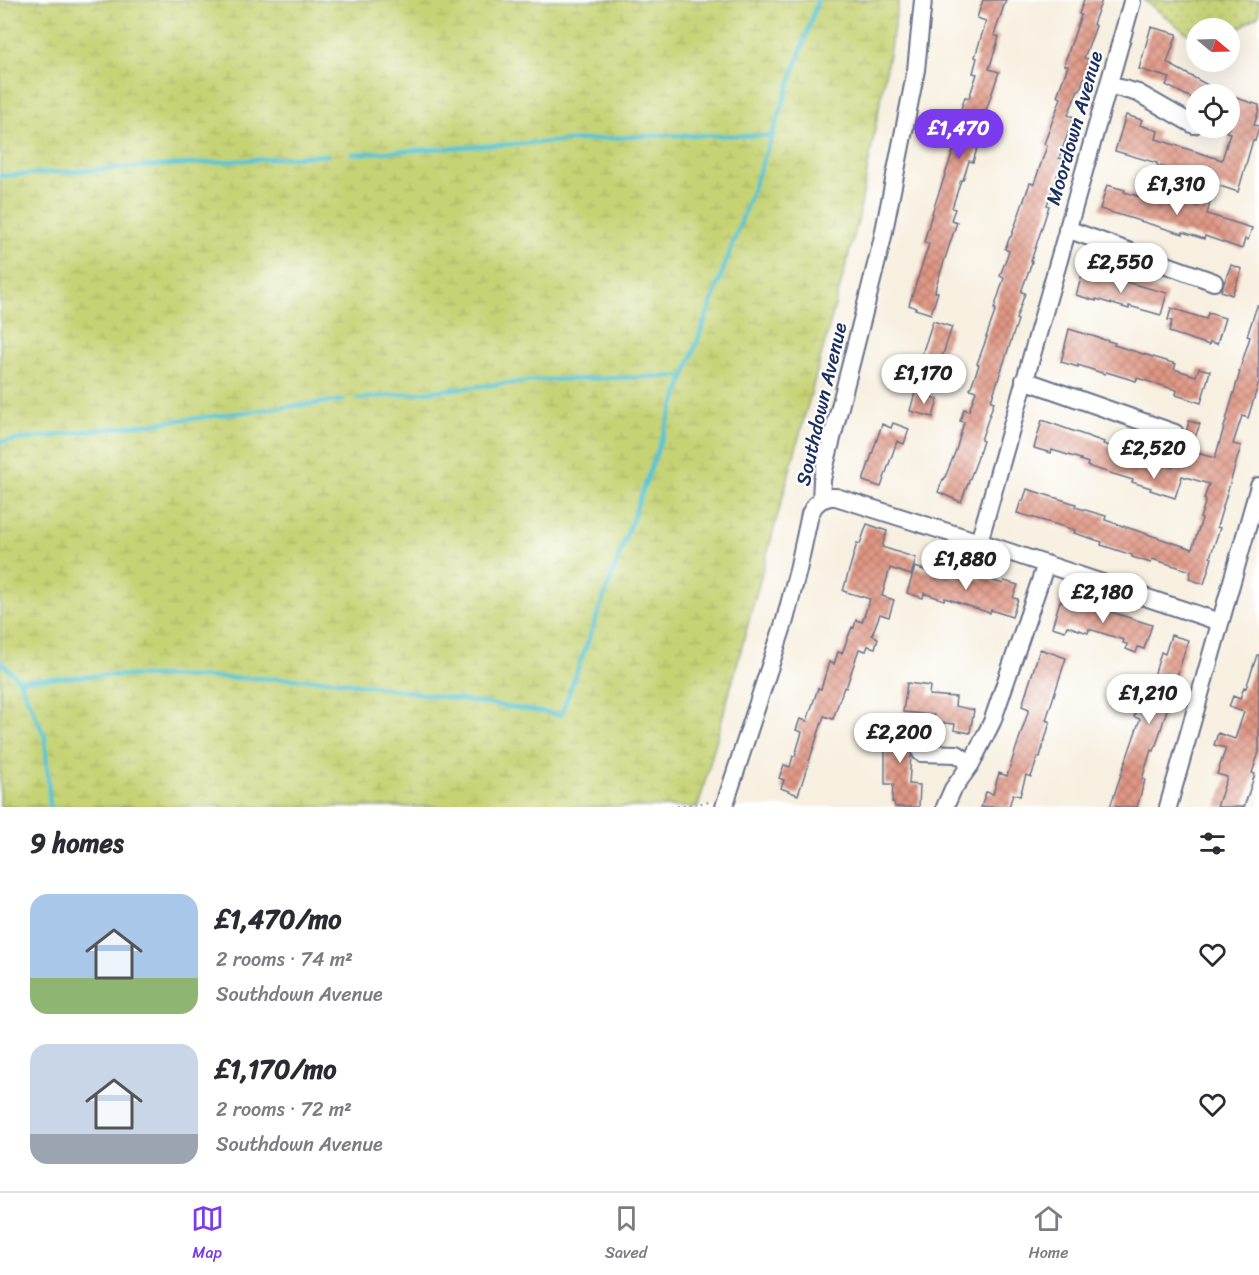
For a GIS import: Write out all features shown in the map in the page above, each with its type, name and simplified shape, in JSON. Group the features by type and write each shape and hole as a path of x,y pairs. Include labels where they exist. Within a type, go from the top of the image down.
{"street":[{"name":"Southdown Avenue","path":"725,806 785,620 810,514 815,504 821,500 825,466 884,230 916,70 923,0"},
{"name":"Moordown Avenue","path":"979,542 1132,2"},
{"path":"1109,85 1138,93 1186,120"},
{"path":"1068,228 1214,282"},
{"path":"1024,380 1175,433"},
{"path":"1168,807 1259,486"},
{"path":"821,500 836,497 1220,622"},
{"path":"945,807 992,722 1046,564"},
{"path":"921,753 957,754 970,764"}],"path":[{"path":"671,807 709,801 725,806"}],"green space":[{"path":"0,0 899,0 858,221 698,807 0,807"},
{"path":"1144,0 1259,0 1259,15 1240,27 1240,18 1186,18 1186,32"}],"building":[{"path":"983,0 1006,0 994,35 999,37 989,69 999,72 978,134 981,135 973,162 969,161 952,208 955,209 951,220 957,222 936,286 935,292 938,292 931,314 909,305 929,244 924,242 933,210 962,125 956,123 965,97 969,98 977,74 973,73 977,58 975,57 986,21 977,18"},
{"path":"1084,0 1102,0 1093,24 1096,26 1084,58 1090,60 1080,90 1078,90 1068,115 1074,117 1059,158 1063,159 1021,292 1025,293 991,401 994,402 981,440 983,441 961,502 938,492 956,450 964,422 960,421 964,409 969,411 976,391 970,389 1004,278 1000,276 1009,251 1005,249 1030,183 1034,184 1047,146 1044,144 1061,98 1057,96 1068,66 1064,65"},
{"path":"1151,27 1177,34 1167,63 1206,84 1186,84 1186,95 1166,85 1170,78 1139,69"},
{"path":"1240,99 1259,105 1254,125 1259,128 1255,141 1253,140 1238,192 1157,165 1157,163 1115,151 1126,115 1142,120 1140,125 1158,131 1156,139 1222,160 1229,138 1240,138"},
{"path":"1204,184 1214,187 1207,214 1252,228 1242,249 1205,236 1204,239 1183,232 1183,234 1100,209 1107,185 1174,207 1176,200 1198,206"},
{"path":"1231,265 1242,269 1232,295 1221,291"},
{"path":"1083,272 1167,293 1161,315 1076,295"},
{"path":"1257,306 1259,306 1259,382 1248,418 1242,416 1233,444 1241,446 1217,527 1220,528 1204,584 1189,579 1191,571 1152,559 1151,563 1132,557 1132,555 1101,545 1102,542 1074,533 1075,530 1017,513 1027,489 1076,504 1075,507 1106,516 1105,520 1192,549 1202,519 1200,518 1209,484 1182,476 1175,498 1150,490 1151,488 1132,482 1133,480 1087,466 1088,463 1081,459 1052,450 1051,453 1034,448 1042,420 1104,442 1103,444 1131,452 1130,455 1172,467 1189,421 1200,424 1190,451 1215,458"},
{"path":"1171,308 1206,319 1208,313 1225,318 1217,344 1210,342 1209,345 1169,332 1172,321 1168,320"},
{"path":"933,321 952,327 941,360 922,354"},
{"path":"1069,329 1176,364 1174,369 1196,376 1199,368 1210,371 1201,403 1176,395 1177,390 1137,378 1136,381 1061,362"},
{"path":"897,355 913,360 905,383 889,378"},
{"path":"915,392 938,399 933,417 910,411"},
{"path":"893,423 909,429 904,444 897,441 881,487 863,481 882,424 891,428"},
{"path":"867,524 887,531 882,547 916,558 911,575 890,568 882,596 894,600 889,617 880,614 872,635 878,638 875,648 868,646 866,651 859,649 833,719 824,716 798,795 781,788 784,780 779,778 784,765 790,767 793,756 795,756 802,732 796,730 800,719 807,721 818,688 821,689 829,662 834,664 838,652 842,653 856,620 862,622 870,599 843,591 857,543 860,544"},
{"path":"915,567 936,574 937,570 958,577 959,573 981,580 982,577 1003,584 1004,581 1018,585 1013,598 1018,599 1012,617 991,610 990,613 924,593 923,598 907,593"},
{"path":"1060,601 1101,612 1102,609 1152,625 1144,649 1138,647 1136,653 1126,649 1127,644 1123,643 1124,640 1089,629 1088,633 1067,626 1065,631 1052,627"},
{"path":"1171,635 1188,640 1158,739 1154,751 1151,750 1142,779 1145,780 1137,807 1110,807 1140,719 1134,717 1140,698 1147,701 1161,652 1165,654"},
{"path":"1040,649 1066,658 1046,720 1050,722 1040,757 1038,757 1031,777 1026,775 1020,796 1013,794 1009,807 981,807 986,792 993,794 999,773 1007,776 1029,709 1022,706"},
{"path":"1257,655 1259,655 1259,752 1252,773 1255,774 1244,807 1217,807 1227,777 1217,774 1226,748 1214,745 1218,733 1235,739 1244,712 1229,707 1233,696 1240,699 1244,687 1246,688"},
{"path":"907,683 930,686 929,695 956,697 955,706 974,710 970,733 954,730 955,724 933,722 934,715 903,712"},
{"path":"888,718 911,721 909,784 920,785 919,807 895,807 892,802 893,784 885,784 885,742"}],"waterway":[{"path":"19,680 110,675 331,680 561,715 772,136 818,0"},
{"path":"352,154 662,135 772,136"},
{"path":"0,176 328,155"},
{"path":"358,399 540,380 684,376"},
{"path":"0,442 344,400"},
{"path":"0,661 19,680 45,737 50,807"}]}
